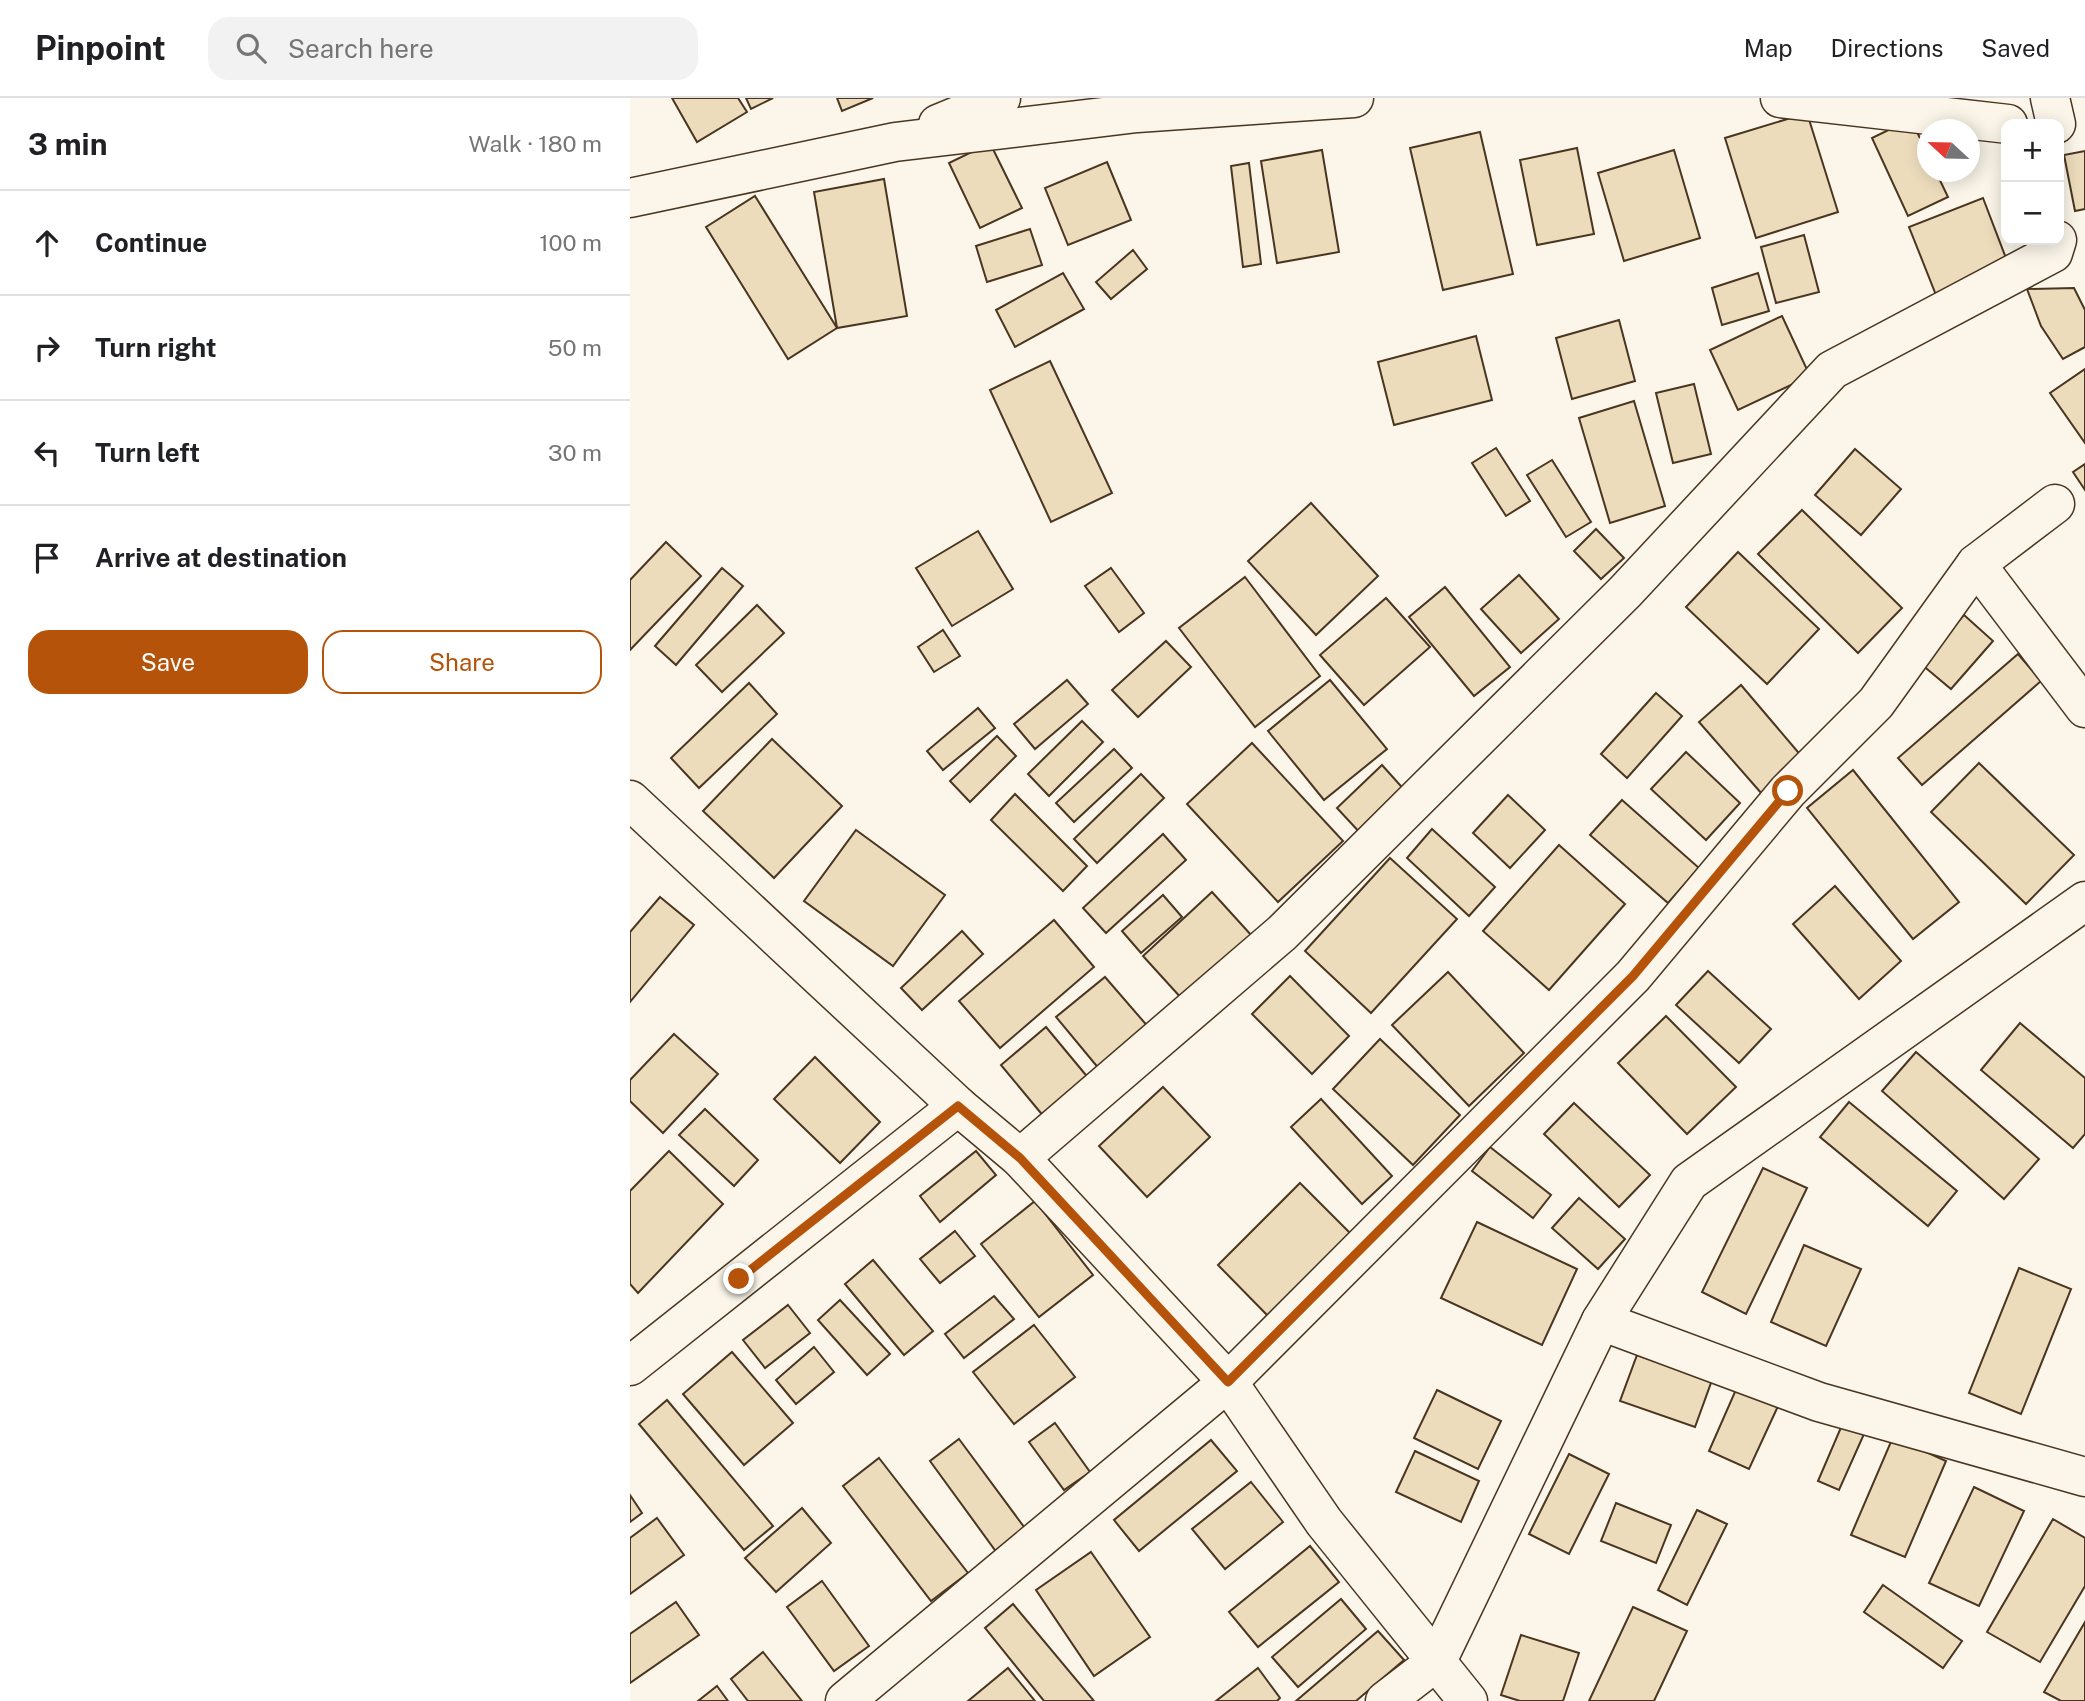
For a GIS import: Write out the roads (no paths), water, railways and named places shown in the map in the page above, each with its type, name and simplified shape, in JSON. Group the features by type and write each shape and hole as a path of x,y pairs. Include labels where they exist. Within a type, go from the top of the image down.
{"street":[{"path":"895,142 1001,98"},
{"path":"630,198 895,142 1136,113 1354,98"},
{"path":"1780,98 2001,123"},
{"path":"2050,98 2055,119"},
{"path":"1020,1158 1282,933 1625,592 1832,370 2053,253 2055,245"},
{"path":"845,1701 1228,1382 1633,976 1788,791 1876,703 1976,564 2055,504"},
{"path":"1976,564 2085,708"},
{"path":"630,800 958,1106 1020,1158 1228,1382 1324,1522 1468,1701"},
{"path":"1385,1701 1437,1661 1601,1321 1689,1182 2085,901"},
{"path":"630,1366 958,1106"},
{"path":"1601,1321 1819,1402 2085,1477"}]}
